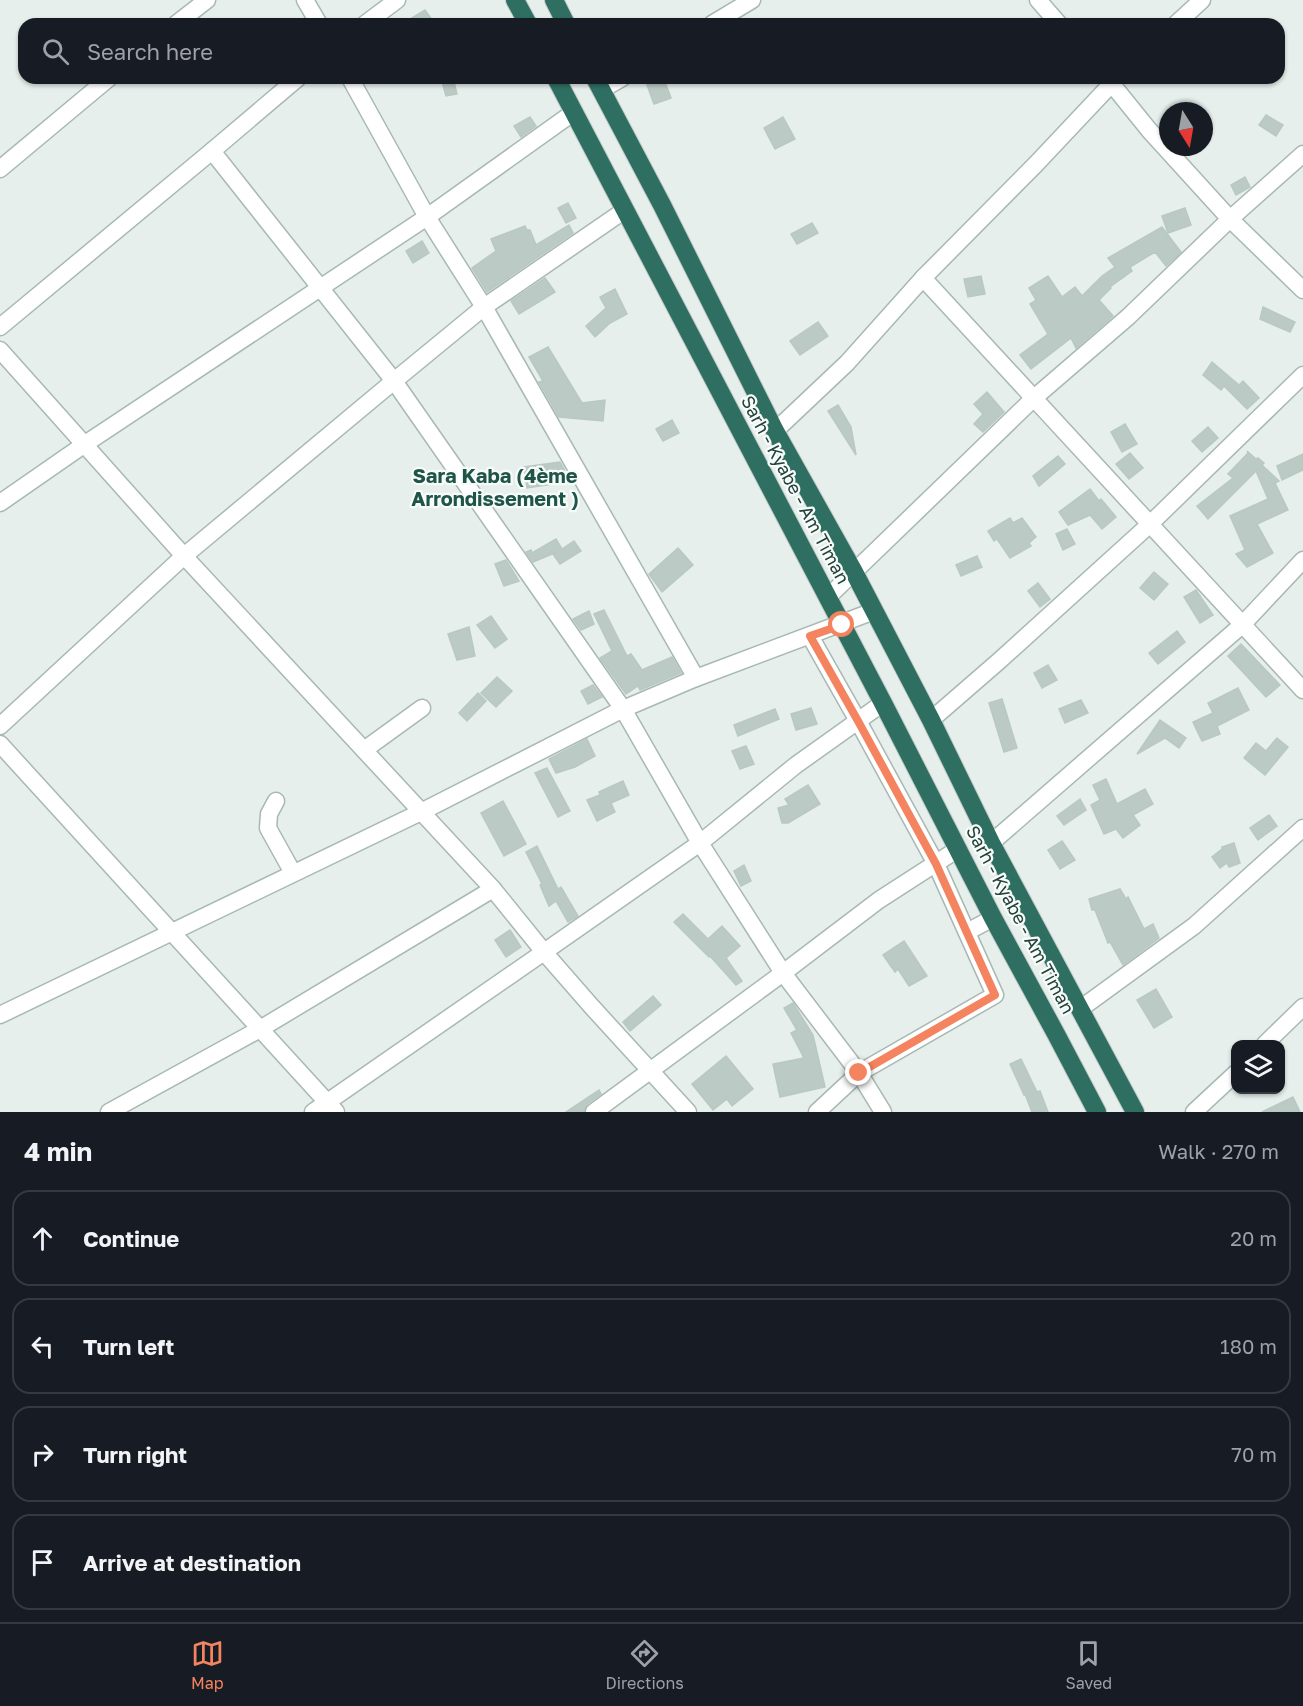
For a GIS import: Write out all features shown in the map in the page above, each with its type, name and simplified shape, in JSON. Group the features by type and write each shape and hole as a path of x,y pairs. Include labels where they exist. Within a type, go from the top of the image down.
{"highway":[{"path":"516,0 525,18"},
{"path":"554,0 564,18"},
{"name":"Sarh - Kyabe - Am Timan","path":"559,84 884,703 993,918 1097,1112"},
{"name":"Sarh - Kyabe - Am Timan","path":"598,84 662,205 775,431 854,572 931,720 991,843 1135,1112"}],"street":[{"path":"184,18 207,0"},
{"path":"305,0 316,18"},
{"path":"373,18 397,0"},
{"path":"722,18 753,0"},
{"path":"1038,0 1054,18"},
{"path":"1182,18 1202,0"},
{"path":"0,170 102,84"},
{"path":"0,327 291,84"},
{"path":"353,84 427,217 484,307 696,678"},
{"path":"775,431 847,363 923,279 1036,164 1108,84"},
{"path":"1115,84 1149,130 1230,219 1303,290"},
{"path":"0,504 85,444 427,217 574,112"},
{"path":"212,151 394,381 623,709 700,843 783,973 859,1073 883,1112"},
{"path":"828,597 1034,398 1128,316 1230,219 1303,154"},
{"path":"0,726 184,556 394,381 484,307 625,210"},
{"path":"923,279 1303,690"},
{"path":"0,350 184,556 493,890 544,952 688,1112"},
{"path":"931,720 1149,525 1303,375"},
{"path":"991,843 1242,626 1303,560"},
{"path":"0,1015 421,812 623,709 696,678 842,625 874,611"},
{"path":"810,636 936,864 995,995 859,1073 817,1112"},
{"path":"0,744 260,1029 325,1108 700,843 796,765 884,703"},
{"path":"364,750 422,708"},
{"path":"276,801 269,814 268,828 292,873"},
{"path":"1080,1010 1194,926 1303,828"},
{"path":"594,1112 879,900 958,849"},
{"path":"109,1112 260,1029 493,890"},
{"path":"967,932 993,918"},
{"path":"1269,1040 1303,1007"},
{"path":"1194,1112 1231,1078"}],"building":[{"path":"425,10 431,18 412,18"},
{"path":"443,84 454,84 457,94 446,96"},
{"path":"666,84 671,98 654,104 647,85"},
{"path":"1266,115 1283,125 1276,136 1259,125"},
{"path":"530,117 536,126 521,137 514,126"},
{"path":"783,117 795,139 775,149 764,128"},
{"path":"1245,177 1250,187 1236,195 1231,185"},
{"path":"568,203 576,218 566,223 558,208"},
{"path":"1185,208 1191,225 1168,233 1162,216"},
{"path":"812,223 818,233 797,244 791,234"},
{"path":"569,225 573,233 487,292 472,268 496,251 491,239 525,226 527,230 530,230 536,245"},
{"path":"1162,227 1181,252 1166,266 1155,252 1130,267 1132,271 1110,287 1099,300 1113,316 1076,348 1071,338 1031,369 1020,355 1048,334 1030,304 1036,300 1029,288 1048,276 1062,297 1075,287 1082,296 1102,276 1115,267 1108,258"},
{"path":"422,241 429,253 413,263 406,251"},
{"path":"981,276 985,294 968,297 964,279"},
{"path":"545,278 555,292 519,314 511,301"},
{"path":"615,289 627,314 610,323 595,337 586,326 606,308 600,297"},
{"path":"1263,307 1295,322 1290,332 1260,319"},
{"path":"818,322 828,336 800,355 790,341"},
{"path":"548,347 582,403 605,400 603,421 559,417 539,382 543,381 529,357"},
{"path":"1212,362 1239,385 1243,381 1259,398 1247,409 1224,386 1221,390 1203,375"},
{"path":"987,392 1004,412 983,432 974,424 983,414 974,404"},
{"path":"838,405 851,427 856,455 828,411"},
{"path":"672,420 679,433 663,441 656,429"},
{"path":"1125,424 1137,444 1122,452 1111,432"},
{"path":"1208,427 1218,438 1202,452 1192,441"},
{"path":"1247,451 1264,463 1262,465 1279,481 1275,483 1288,510 1257,524 1273,553 1247,567 1236,554 1245,550 1230,516 1268,499 1256,471 1208,519 1197,506 1233,478 1228,474 1248,453"},
{"path":"1130,453 1143,468 1129,479 1116,464"},
{"path":"1303,454 1303,470 1282,480 1277,466"},
{"path":"1058,456 1065,464 1039,486 1033,476"},
{"path":"560,462 564,469 566,482 527,488 524,467"},
{"path":"1090,489 1116,517 1102,529 1090,515 1068,525 1059,512"},
{"path":"1010,518 1013,523 1022,518 1036,537 1029,543 1031,546 1010,558 997,539 994,541 988,531"},
{"path":"1067,529 1075,544 1063,550 1056,534"},
{"path":"556,539 562,549 574,541 581,551 560,564 553,554 557,552 533,562 526,552 531,550 532,553"},
{"path":"678,548 693,565 662,592 649,574"},
{"path":"977,556 982,567 961,576 956,565"},
{"path":"506,560 519,581 504,586 495,564"},
{"path":"1154,572 1168,584 1154,600 1140,588"},
{"path":"1038,583 1050,599 1040,607 1028,591"},
{"path":"1196,590 1213,615 1200,623 1184,597"},
{"path":"604,610 627,656 631,654 642,670 672,657 681,673 640,690 638,686 626,694 600,658 612,651 594,614"},
{"path":"589,611 594,624 581,630 573,619"},
{"path":"491,616 507,639 495,648 477,625"},
{"path":"469,627 475,656 457,660 448,634"},
{"path":"1177,631 1185,642 1158,664 1149,653"},
{"path":"1241,644 1280,685 1266,697 1228,656"},
{"path":"1048,665 1057,680 1042,688 1034,673"},
{"path":"497,677 512,691 496,707 481,693"},
{"path":"593,685 602,697 588,704 581,691"},
{"path":"1238,688 1249,710 1217,726 1220,734 1202,741 1193,722 1213,713 1208,703"},
{"path":"478,693 486,701 467,721 459,713"},
{"path":"1002,699 1017,748 1004,752 989,703"},
{"path":"1081,700 1088,713 1065,723 1059,709"},
{"path":"811,708 817,724 796,730 791,714"},
{"path":"775,709 779,719 738,736 734,725"},
{"path":"1160,720 1186,738 1179,748 1165,738 1137,754"},
{"path":"1277,738 1288,747 1265,775 1244,758 1256,743 1266,751"},
{"path":"587,739 595,756 575,767 556,773 549,759"},
{"path":"746,746 754,764 740,769 732,751"},
{"path":"547,768 570,811 558,817 535,773"},
{"path":"1106,779 1117,804 1145,789 1153,804 1133,815 1140,825 1123,838 1116,829 1104,834 1091,805 1100,800 1093,785"},
{"path":"623,781 629,795 611,803 615,812 597,821 587,800"},
{"path":"808,785 820,804 788,823 782,823 778,808 789,805 785,799"},
{"path":"1080,799 1086,810 1064,825 1057,816"},
{"path":"503,801 526,844 504,856 481,813"},
{"path":"1269,815 1277,826 1258,840 1250,828"},
{"path":"1062,841 1075,860 1060,869 1048,850"},
{"path":"1234,843 1240,863 1229,867 1227,863 1220,868 1212,857 1222,847"},
{"path":"537,846 558,889 561,887 578,916 568,922 556,901 549,906 540,885 542,884 526,852"},
{"path":"744,865 751,881 741,886 734,871"},
{"path":"1120,889 1126,899 1128,897 1144,929 1153,924 1159,938 1123,965 1110,942 1108,943 1089,899"},
{"path":"683,914 708,939 722,926 740,946 726,958 742,981 736,985 710,956 674,922"},
{"path":"510,930 521,947 506,957 495,940"},
{"path":"904,941 927,976 909,986 898,969 895,972 883,955"},
{"path":"1156,989 1172,1017 1154,1028 1137,1000"},
{"path":"653,996 661,1005 630,1031 623,1022"},
{"path":"793,1003 813,1035 825,1087 780,1097 773,1064 804,1058 791,1033 797,1030 784,1008"},
{"path":"726,1056 753,1089 732,1106 727,1099 713,1110 692,1084"},
{"path":"1021,1059 1037,1092 1040,1091 1048,1112 1032,1112 1010,1064"},
{"path":"599,1090 601,1094 587,1104 584,1112 566,1112"},
{"path":"1293,1097 1300,1112 1262,1112"}],"district":[{"name":"Sara Kaba (4ème Arrondissement )","path":"495,488"}],"route":[{"path":"842,625 810,636 936,864 995,995 859,1073"}]}
